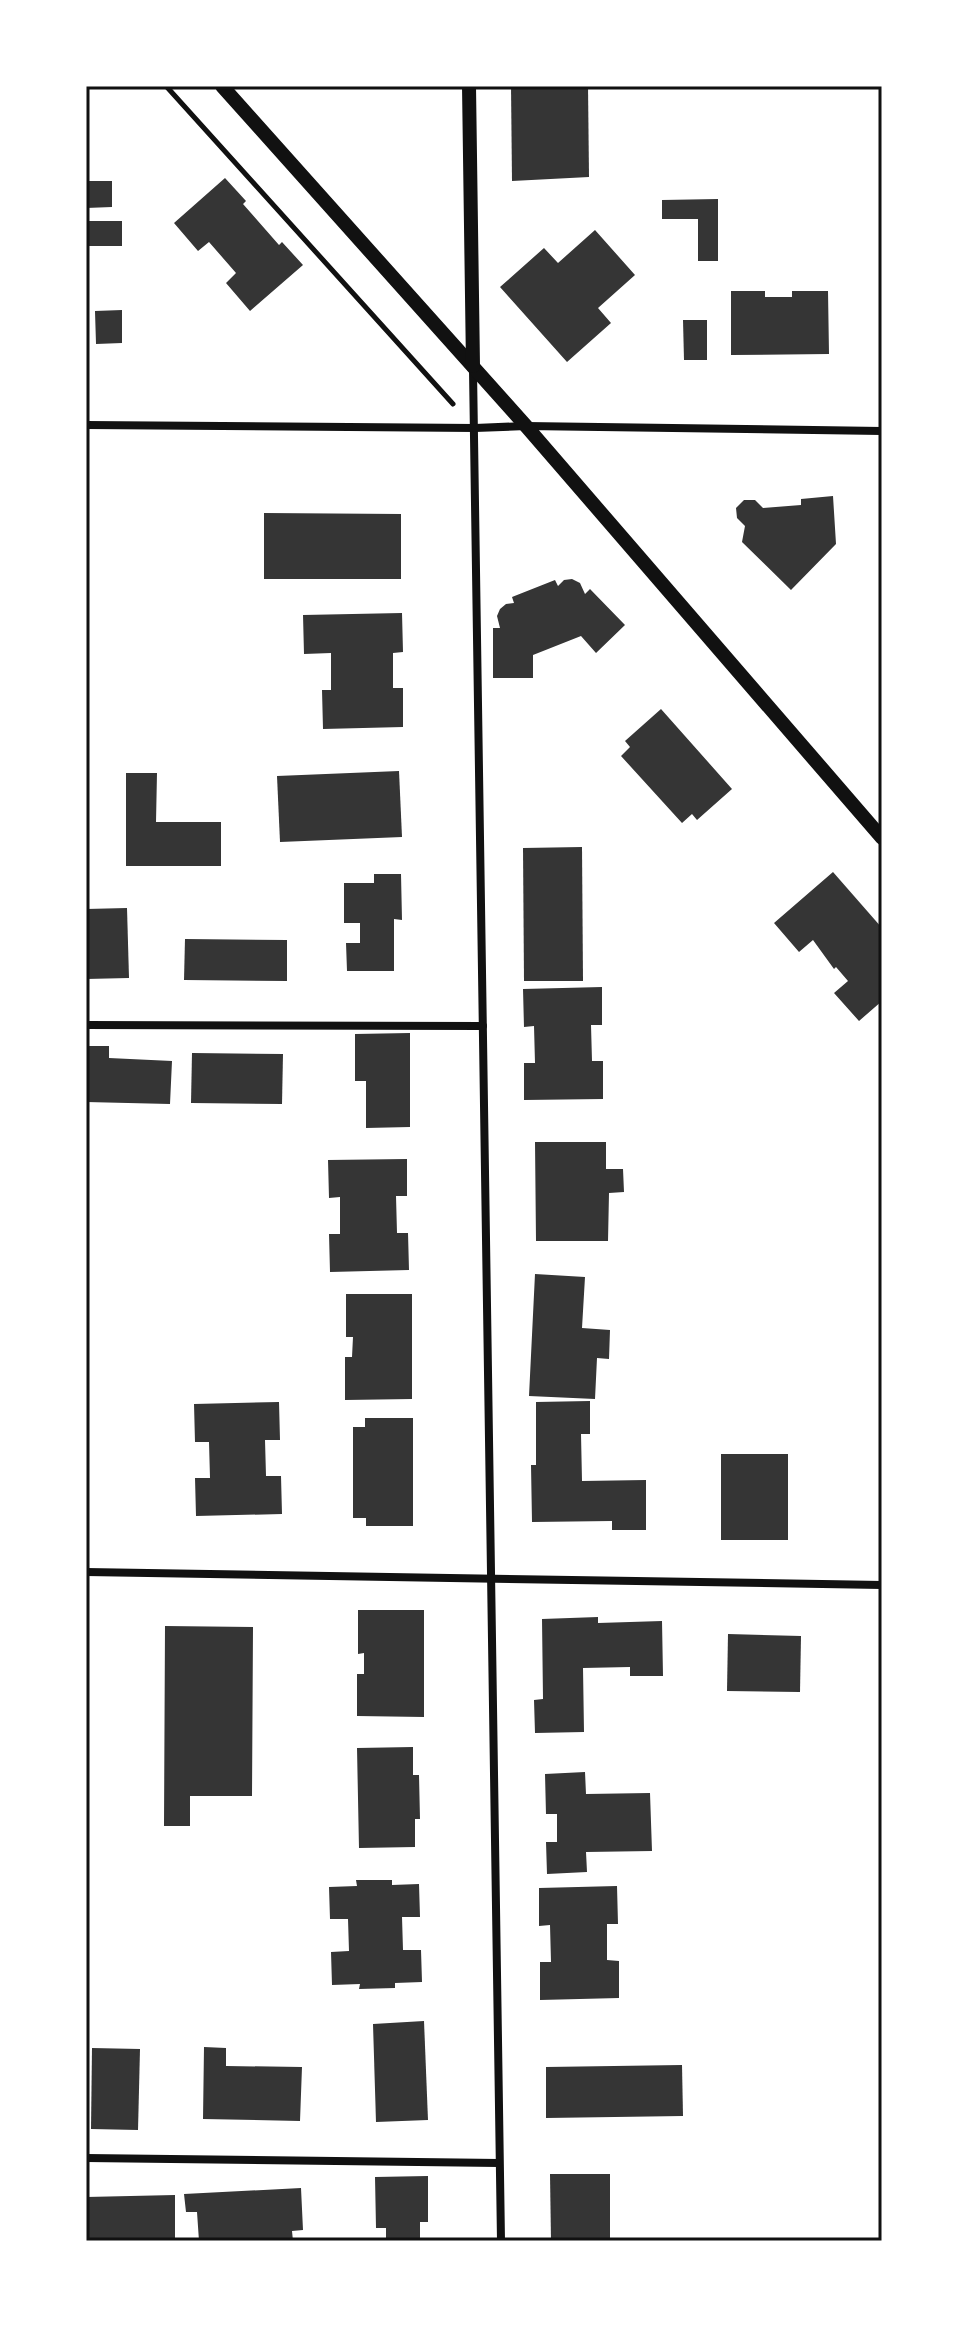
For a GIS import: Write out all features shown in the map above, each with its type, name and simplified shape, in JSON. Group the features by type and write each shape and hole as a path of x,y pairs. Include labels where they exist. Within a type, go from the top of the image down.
{"street":[{"path":"222,86 526,426 882,838"},
{"path":"469,86 501,2241"},
{"path":"86,425 882,431"},
{"path":"86,1025 483,1026"},
{"path":"86,1572 882,1585"},
{"path":"86,2158 499,2163"}],"path":[{"path":"166,86 475,428"}],"building":[{"path":"511,86 588,86 589,177 512,181"},
{"path":"225,178 279,245 282,242 303,265 250,311 226,283 236,273 209,242 198,251 174,223"},
{"path":"86,181 112,181 112,207 86,208"},
{"path":"718,199 718,261 698,261 698,219 662,219 662,200"},
{"path":"86,221 122,221 122,246 86,246"},
{"path":"595,230 635,275 598,308 611,323 567,362 500,287 544,248 558,263"},
{"path":"731,291 765,291 765,297 792,297 792,291 828,291 829,354 731,355"},
{"path":"122,310 122,343 96,344 95,311"},
{"path":"683,320 707,320 707,360 684,360"},
{"path":"833,496 836,544 791,590 742,542 745,526 737,518 736,508 744,500 755,500 763,508 801,505 801,499"},
{"path":"264,513 401,514 401,579 264,579"},
{"path":"572,579 580,583 585,594 590,589 625,625 596,653 581,636 533,655 533,678 493,678 493,628 500,628 497,616 500,609 514,603 512,597 555,580 558,586 564,580"},
{"path":"402,613 403,652 393,653 393,688 403,688 403,727 323,729 322,690 331,690 331,653 304,654 303,615"},
{"path":"661,709 732,789 697,820 692,814 682,823 621,756 630,747 625,741"},
{"path":"399,771 402,837 280,842 277,776"},
{"path":"126,773 157,773 156,822 221,822 221,866 126,866"},
{"path":"582,847 583,981 524,981 523,848"},
{"path":"833,872 882,928 882,1001 859,1021 834,993 848,981 836,967 834,969 813,940 799,952 774,923"},
{"path":"374,874 401,874 402,920 394,919 394,971 347,971 346,943 360,943 360,923 344,923 344,883 374,883"},
{"path":"127,908 129,978 86,979 86,909"},
{"path":"185,939 287,940 287,981 184,980"},
{"path":"602,987 602,1025 591,1025 592,1061 603,1061 603,1099 524,1100 524,1063 535,1063 534,1026 524,1027 523,989"},
{"path":"410,1033 410,1127 366,1128 366,1081 355,1081 355,1034"},
{"path":"86,1046 109,1046 109,1058 172,1061 170,1104 86,1102"},
{"path":"192,1053 283,1054 282,1104 191,1103"},
{"path":"535,1142 606,1142 606,1169 623,1169 624,1192 609,1193 608,1241 536,1241"},
{"path":"407,1159 407,1196 396,1196 397,1233 408,1233 409,1270 330,1272 329,1234 340,1234 340,1197 329,1198 328,1160"},
{"path":"535,1274 585,1277 582,1328 610,1330 609,1359 597,1358 595,1399 529,1396"},
{"path":"346,1294 412,1294 412,1399 345,1400 345,1357 352,1357 353,1337 346,1337"},
{"path":"590,1401 590,1434 581,1434 582,1481 646,1480 646,1530 612,1530 612,1521 532,1522 531,1465 536,1465 536,1402"},
{"path":"279,1402 280,1440 265,1440 266,1476 281,1476 282,1514 196,1516 195,1478 210,1478 209,1442 195,1442 194,1404"},
{"path":"365,1418 413,1418 413,1526 366,1526 366,1518 353,1518 353,1427 365,1427"},
{"path":"721,1454 788,1454 788,1540 721,1540"},
{"path":"358,1610 424,1610 424,1717 357,1716 357,1674 364,1674 364,1653 358,1654"},
{"path":"598,1617 598,1623 662,1621 663,1676 630,1676 630,1667 583,1668 584,1732 535,1733 534,1700 543,1699 542,1619"},
{"path":"165,1626 253,1627 252,1796 190,1796 190,1826 164,1826"},
{"path":"728,1634 801,1636 800,1692 727,1691"},
{"path":"413,1747 413,1775 419,1775 420,1819 415,1819 415,1847 359,1848 357,1748"},
{"path":"585,1772 586,1794 650,1793 652,1851 586,1852 587,1872 547,1874 546,1842 557,1842 557,1814 546,1814 545,1774"},
{"path":"356,1880 392,1880 392,1885 419,1884 420,1917 402,1917 403,1950 421,1950 422,1982 395,1983 395,1988 359,1989 360,1984 332,1985 331,1952 349,1951 348,1919 330,1919 329,1887 357,1886"},
{"path":"617,1886 618,1924 607,1924 607,1960 619,1961 619,1998 540,2000 540,1962 551,1962 550,1925 539,1926 539,1888"},
{"path":"424,2021 428,2120 376,2122 373,2024"},
{"path":"204,2047 226,2048 226,2066 302,2067 300,2121 203,2119"},
{"path":"92,2048 140,2049 138,2130 91,2129"},
{"path":"682,2065 683,2116 546,2118 546,2067"},
{"path":"550,2174 610,2174 610,2241 551,2241"},
{"path":"428,2176 428,2222 420,2222 420,2241 386,2241 386,2228 376,2228 375,2177"},
{"path":"301,2188 303,2230 292,2231 293,2241 199,2241 197,2212 186,2212 184,2194"},
{"path":"175,2195 175,2241 86,2241 86,2197"}]}
